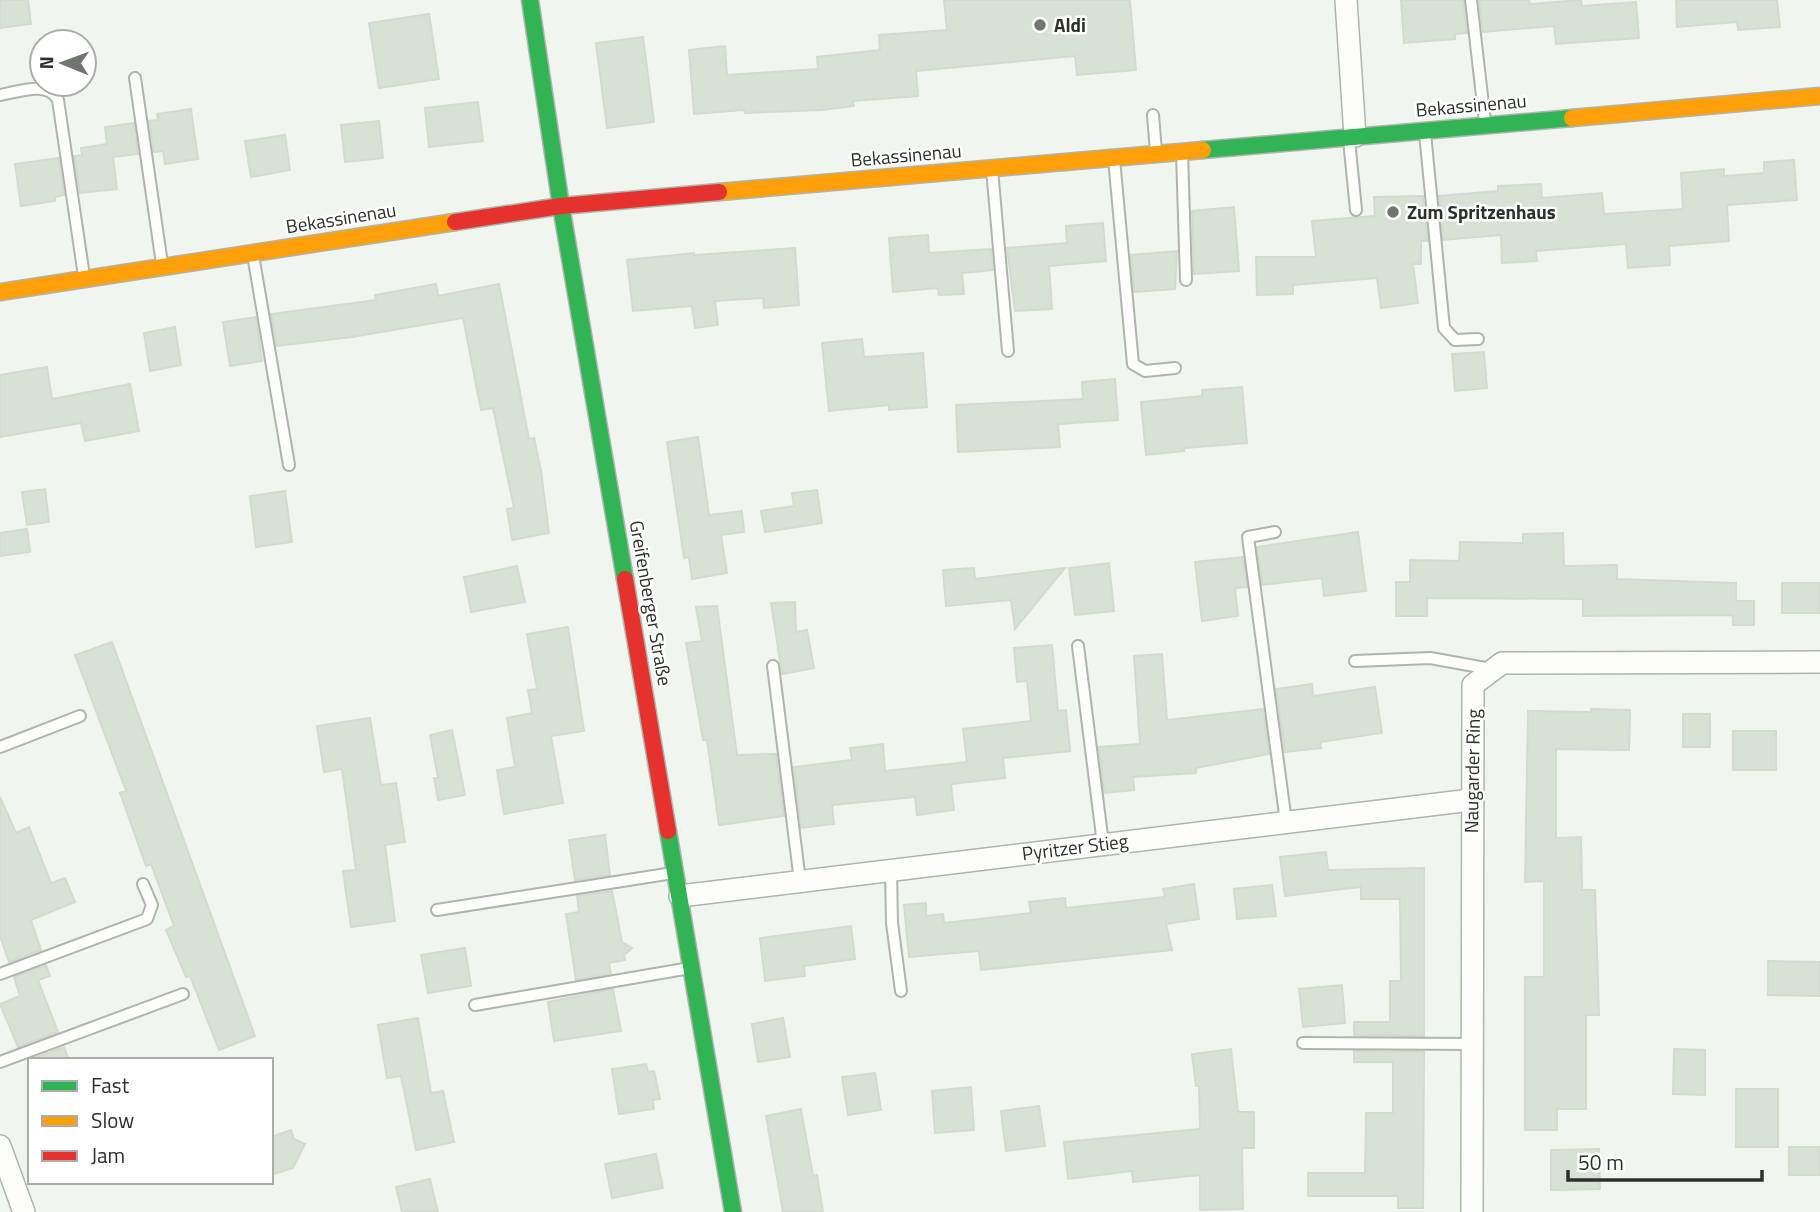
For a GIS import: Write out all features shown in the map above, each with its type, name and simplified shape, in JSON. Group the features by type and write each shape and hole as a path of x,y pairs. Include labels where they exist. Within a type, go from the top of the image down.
{"street":[{"name":"Greifenberger Straße","path":"530,0 561,206 733,1212"},
{"path":"1346,0 1352,136"},
{"name":"Bekassinenau","path":"0,292 561,206 1820,96"},
{"path":"1494,670 1502,663 1820,662"},
{"name":"Naugarder Ring","path":"1472,1212 1473,685 1494,670"},
{"name":"Pyritzer Stieg","path":"680,896 1471,800"},
{"path":"0,1146 24,1212"}],"lane":[{"path":"1471,0 1485,125"},
{"path":"135,78 162,267"},
{"path":"0,95 45,88 55,93 85,278"},
{"path":"1153,114 1156,155"},
{"path":"1425,130 1444,328 1455,340 1478,339"},
{"path":"1352,136 1356,210"},
{"path":"1182,153 1186,281"},
{"path":"1114,159 1133,364 1145,371 1175,368"},
{"path":"992,169 1008,351"},
{"path":"253,253 289,465"},
{"path":"1275,532 1248,537 1286,822"},
{"path":"1078,646 1104,844"},
{"path":"1355,661 1430,658 1494,670"},
{"path":"773,666 800,881"},
{"path":"0,747 80,716"},
{"path":"891,870 892,923 901,992"},
{"path":"437,910 676,873"},
{"path":"0,974 147,919 152,905 143,884"},
{"path":"475,1005 692,968"},
{"path":"0,1062 183,994"},
{"path":"1303,1043 1472,1044"}],"building":[{"path":"0,0 28,0 31,24 0,28"},
{"path":"944,0 1130,0 1136,70 1077,75 1075,56 916,71 918,96 853,101 854,106 822,110 745,113 744,110 694,114 689,50 725,46 727,75 818,69 817,57 880,50 879,35 947,30"},
{"path":"1401,0 1463,0 1467,33 1455,34 1455,39 1404,43"},
{"path":"1479,0 1529,0 1530,4 1581,0 1582,6 1636,2 1639,38 1556,44 1554,26 1483,32"},
{"path":"1676,0 1777,0 1780,27 1738,30 1737,22 1677,27"},
{"path":"429,14 439,79 379,88 369,23"},
{"path":"643,37 654,122 607,128 596,43"},
{"path":"478,102 483,141 429,147 425,108"},
{"path":"191,109 198,159 165,164 163,151 154,152 149,121 158,120 157,114"},
{"path":"379,121 383,158 345,162 341,125"},
{"path":"134,123 138,154 113,157 117,189 80,193 74,156 82,155 81,148 107,144 105,127"},
{"path":"285,135 290,170 251,177 245,141"},
{"path":"59,158 64,195 55,197 55,201 21,206 15,164"},
{"path":"1794,160 1797,200 1727,205 1729,241 1669,246 1670,265 1628,268 1626,244 1536,251 1537,261 1502,263 1501,235 1443,240 1439,196 1498,191 1498,186 1541,184 1542,198 1602,193 1604,214 1683,209 1681,173 1724,169 1724,176 1764,173 1764,162"},
{"path":"1423,196 1428,241 1421,241 1421,264 1413,264 1418,303 1381,308 1377,278 1293,285 1293,294 1257,295 1256,257 1316,257 1312,221 1375,216 1374,197"},
{"path":"1234,207 1239,271 1194,274 1192,211"},
{"path":"1103,223 1106,261 1049,266 1052,309 1015,311 1007,248 1067,243 1066,226"},
{"path":"928,235 929,253 991,249 993,270 962,273 964,294 939,295 938,288 893,292 889,238"},
{"path":"795,248 799,305 764,308 763,298 715,301 718,325 695,328 692,306 633,311 627,260 694,253"},
{"path":"1177,251 1175,289 1134,292 1131,255"},
{"path":"436,284 438,296 499,284 529,439 534,438 541,471 549,533 512,540 507,509 514,508 493,408 481,410 463,318 352,337 277,346 271,314 376,300 375,295"},
{"path":"256,317 262,361 230,366 223,322"},
{"path":"175,327 181,365 150,371 144,333"},
{"path":"862,339 864,357 923,353 927,407 889,410 889,405 829,411 822,343"},
{"path":"1484,352 1487,388 1455,391 1452,354"},
{"path":"47,367 52,399 130,384 139,431 85,441 81,423 0,437 0,375"},
{"path":"1115,379 1118,420 1058,424 1060,447 958,452 956,405 1083,399 1082,382"},
{"path":"1242,387 1247,443 1184,448 1184,451 1146,455 1141,402 1202,396 1202,390"},
{"path":"698,437 709,515 742,511 744,532 721,535 727,573 692,579 689,557 684,558 667,442"},
{"path":"45,489 49,522 27,525 22,492"},
{"path":"817,490 822,523 765,532 761,511 794,506 792,493"},
{"path":"285,491 292,542 256,547 250,496"},
{"path":"27,529 30,552 0,556 0,533"},
{"path":"1358,532 1366,591 1324,596 1322,578 1262,585 1257,547"},
{"path":"1563,533 1564,566 1617,565 1617,579 1736,583 1736,601 1754,601 1754,625 1733,625 1733,615 1583,616 1583,599 1427,598 1427,616 1396,616 1396,582 1410,582 1410,560 1459,561 1460,542 1523,543 1523,534"},
{"path":"1243,557 1247,587 1235,588 1238,616 1202,621 1195,562"},
{"path":"1109,563 1114,611 1075,615 1069,568"},
{"path":"517,566 525,602 471,612 464,577"},
{"path":"974,568 975,579 1065,568 1015,629 1011,600 946,606 943,570"},
{"path":"1782,583 1820,583 1820,613 1782,613"},
{"path":"795,602 796,632 807,630 814,668 782,674 771,603"},
{"path":"717,606 737,755 776,754 784,816 719,825 707,740 703,740 686,643 702,641 696,607"},
{"path":"568,627 584,731 551,736 563,803 504,814 497,770 515,767 507,718 532,713 528,690 537,689 527,634"},
{"path":"112,642 255,1036 219,1050 190,976 186,977 166,930 174,926 151,864 146,866 120,793 126,791 75,655"},
{"path":"1052,645 1058,711 1066,710 1070,751 1003,758 1005,778 951,784 954,810 917,815 915,797 832,805 834,824 801,828 794,767 852,760 850,748 883,744 885,771 967,762 963,729 1031,721 1027,681 1017,682 1014,648"},
{"path":"1162,654 1167,720 1263,709 1269,754 1196,768 1196,773 1133,777 1134,790 1104,793 1099,747 1140,744 1134,656"},
{"path":"1312,684 1313,696 1375,687 1382,733 1320,742 1321,748 1285,752 1276,689"},
{"path":"1591,709 1630,710 1629,750 1556,749 1556,838 1581,837 1582,890 1595,890 1599,1015 1586,1015 1586,1109 1557,1109 1557,1130 1525,1130 1525,977 1544,977 1544,881 1525,882 1528,711 1591,712"},
{"path":"1683,714 1710,714 1710,747 1683,747"},
{"path":"370,718 381,785 396,783 405,842 385,845 395,921 351,927 343,871 356,870 342,769 324,772 317,726"},
{"path":"452,730 465,795 438,800 434,778 438,778 430,735"},
{"path":"1733,731 1776,731 1776,770 1733,770"},
{"path":"0,797 16,833 29,827 51,883 65,878 75,902 31,920 41,950 9,962 0,936"},
{"path":"605,835 610,875 575,880 569,840"},
{"path":"1326,852 1328,870 1424,868 1424,1036 1354,1035 1354,1022 1390,1022 1390,981 1401,981 1400,899 1361,899 1361,887 1285,896 1280,857"},
{"path":"1194,884 1199,919 1166,924 1172,950 981,970 979,951 909,957 904,905 926,903 926,916 943,914 944,923 1031,913 1029,902 1065,898 1066,908 1165,897 1163,889"},
{"path":"1272,885 1276,916 1237,919 1234,889"},
{"path":"612,891 622,942 632,948 624,955 625,960 609,963 611,974 576,980 566,914 579,912 577,896"},
{"path":"851,926 855,959 804,966 805,976 765,981 760,938"},
{"path":"465,948 471,986 428,993 421,955"},
{"path":"1768,961 1820,962 1820,996 1768,995"},
{"path":"46,965 50,976 38,980 58,1032 18,1047 0,1004 20,996 14,977"},
{"path":"1342,985 1345,1023 1303,1027 1299,989"},
{"path":"613,989 621,1031 554,1041 548,1002"},
{"path":"418,1018 431,1093 443,1091 454,1142 416,1150 401,1076 387,1078 378,1025"},
{"path":"783,1018 790,1057 758,1062 752,1024"},
{"path":"64,1047 68,1058 34,1058"},
{"path":"1231,1049 1238,1112 1254,1112 1254,1148 1242,1148 1243,1209 1200,1210 1200,1175 1133,1182 1132,1171 1068,1179 1064,1142 1200,1129 1199,1086 1196,1086 1192,1054"},
{"path":"1674,1049 1705,1050 1705,1095 1673,1094"},
{"path":"1354,1051 1424,1052 1423,1208 1398,1208 1398,1196 1308,1196 1308,1173 1365,1173 1366,1113 1393,1113 1393,1062 1354,1062"},
{"path":"646,1064 648,1072 654,1071 660,1099 653,1100 654,1109 619,1114 612,1069"},
{"path":"875,1073 881,1110 848,1115 842,1077"},
{"path":"971,1087 974,1130 935,1133 932,1091"},
{"path":"1736,1089 1778,1089 1778,1147 1736,1147"},
{"path":"1039,1106 1045,1146 1006,1151 1001,1111"},
{"path":"801,1109 813,1176 817,1175 823,1212 783,1212 766,1116"},
{"path":"291,1130 294,1139 305,1144 293,1168 273,1174 273,1136"},
{"path":"1789,1147 1820,1147 1820,1175 1789,1175"},
{"path":"1599,1149 1600,1189 1551,1190 1551,1150"},
{"path":"656,1154 663,1188 612,1198 605,1164"},
{"path":"430,1179 438,1212 402,1212 396,1187"}],"traffic: fast":[{"path":"530,0 561,206 625,579"},
{"path":"1203,150 1572,118"},
{"path":"668,831 733,1212"}],"traffic: slow":[{"path":"1572,118 1820,96"},
{"path":"719,192 1203,150"},
{"path":"0,292 455,222"}],"traffic: jam":[{"path":"455,222 561,206 719,192"},
{"path":"625,579 668,831"}],"place":[{"name":"Aldi","path":"1040,25"},
{"name":"Zum Spritzenhaus","path":"1393,212"}]}
